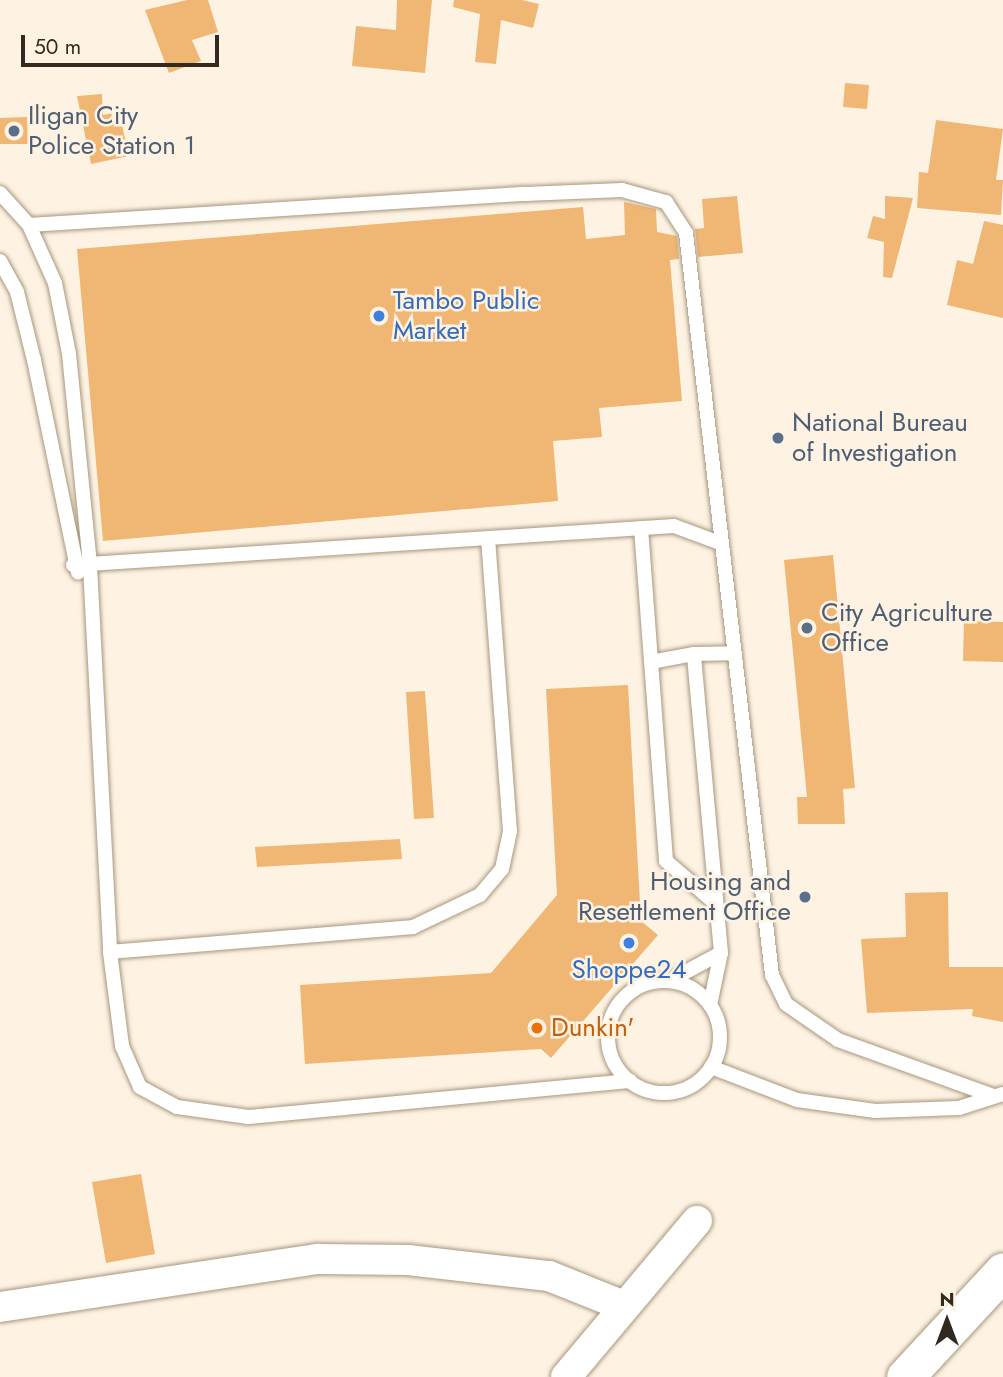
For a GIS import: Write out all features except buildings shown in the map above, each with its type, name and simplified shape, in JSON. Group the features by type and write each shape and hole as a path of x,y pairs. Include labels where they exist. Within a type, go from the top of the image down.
{"street":[{"path":"566,1377 697,1221"},
{"path":"0,1307 319,1259 408,1260 549,1276 624,1306"},
{"path":"905,1377 1003,1270"}],"lane":[{"path":"29,225 622,190 666,202 686,233 772,975 786,1004 838,1040 997,1095"},
{"path":"0,193 29,225 55,284 69,354 90,566 110,952 122,1046 140,1087 177,1107 248,1117 630,1081 664,1093 683,1090 711,1068 720,1047 710,1005 721,953 694,654"},
{"path":"0,261 17,292 34,360 73,565 90,591"},
{"path":"73,565 674,526 720,543"},
{"path":"641,528 666,861 716,904"},
{"path":"110,952 413,927 480,895 502,869 510,831 488,540"},
{"path":"651,662 694,654 733,653"},
{"path":"630,1081 610,1052 611,1016 635,989 669,981 721,953"},
{"path":"669,981 693,988 710,1005"},
{"path":"711,1068 797,1100 875,1111 959,1108 997,1095"}],"place":[{"name":"Iligan City Police Station 1","path":"14,131"},
{"name":"Tambo Public Market","path":"379,316"},
{"name":"National Bureau of Investigation","path":"778,438"},
{"name":"City Agriculture Office","path":"807,628"},
{"name":"Housing and Resettlement Office","path":"805,897"},
{"name":"Shoppe24","path":"629,943"},
{"name":"Dunkin'","path":"537,1028"}]}
